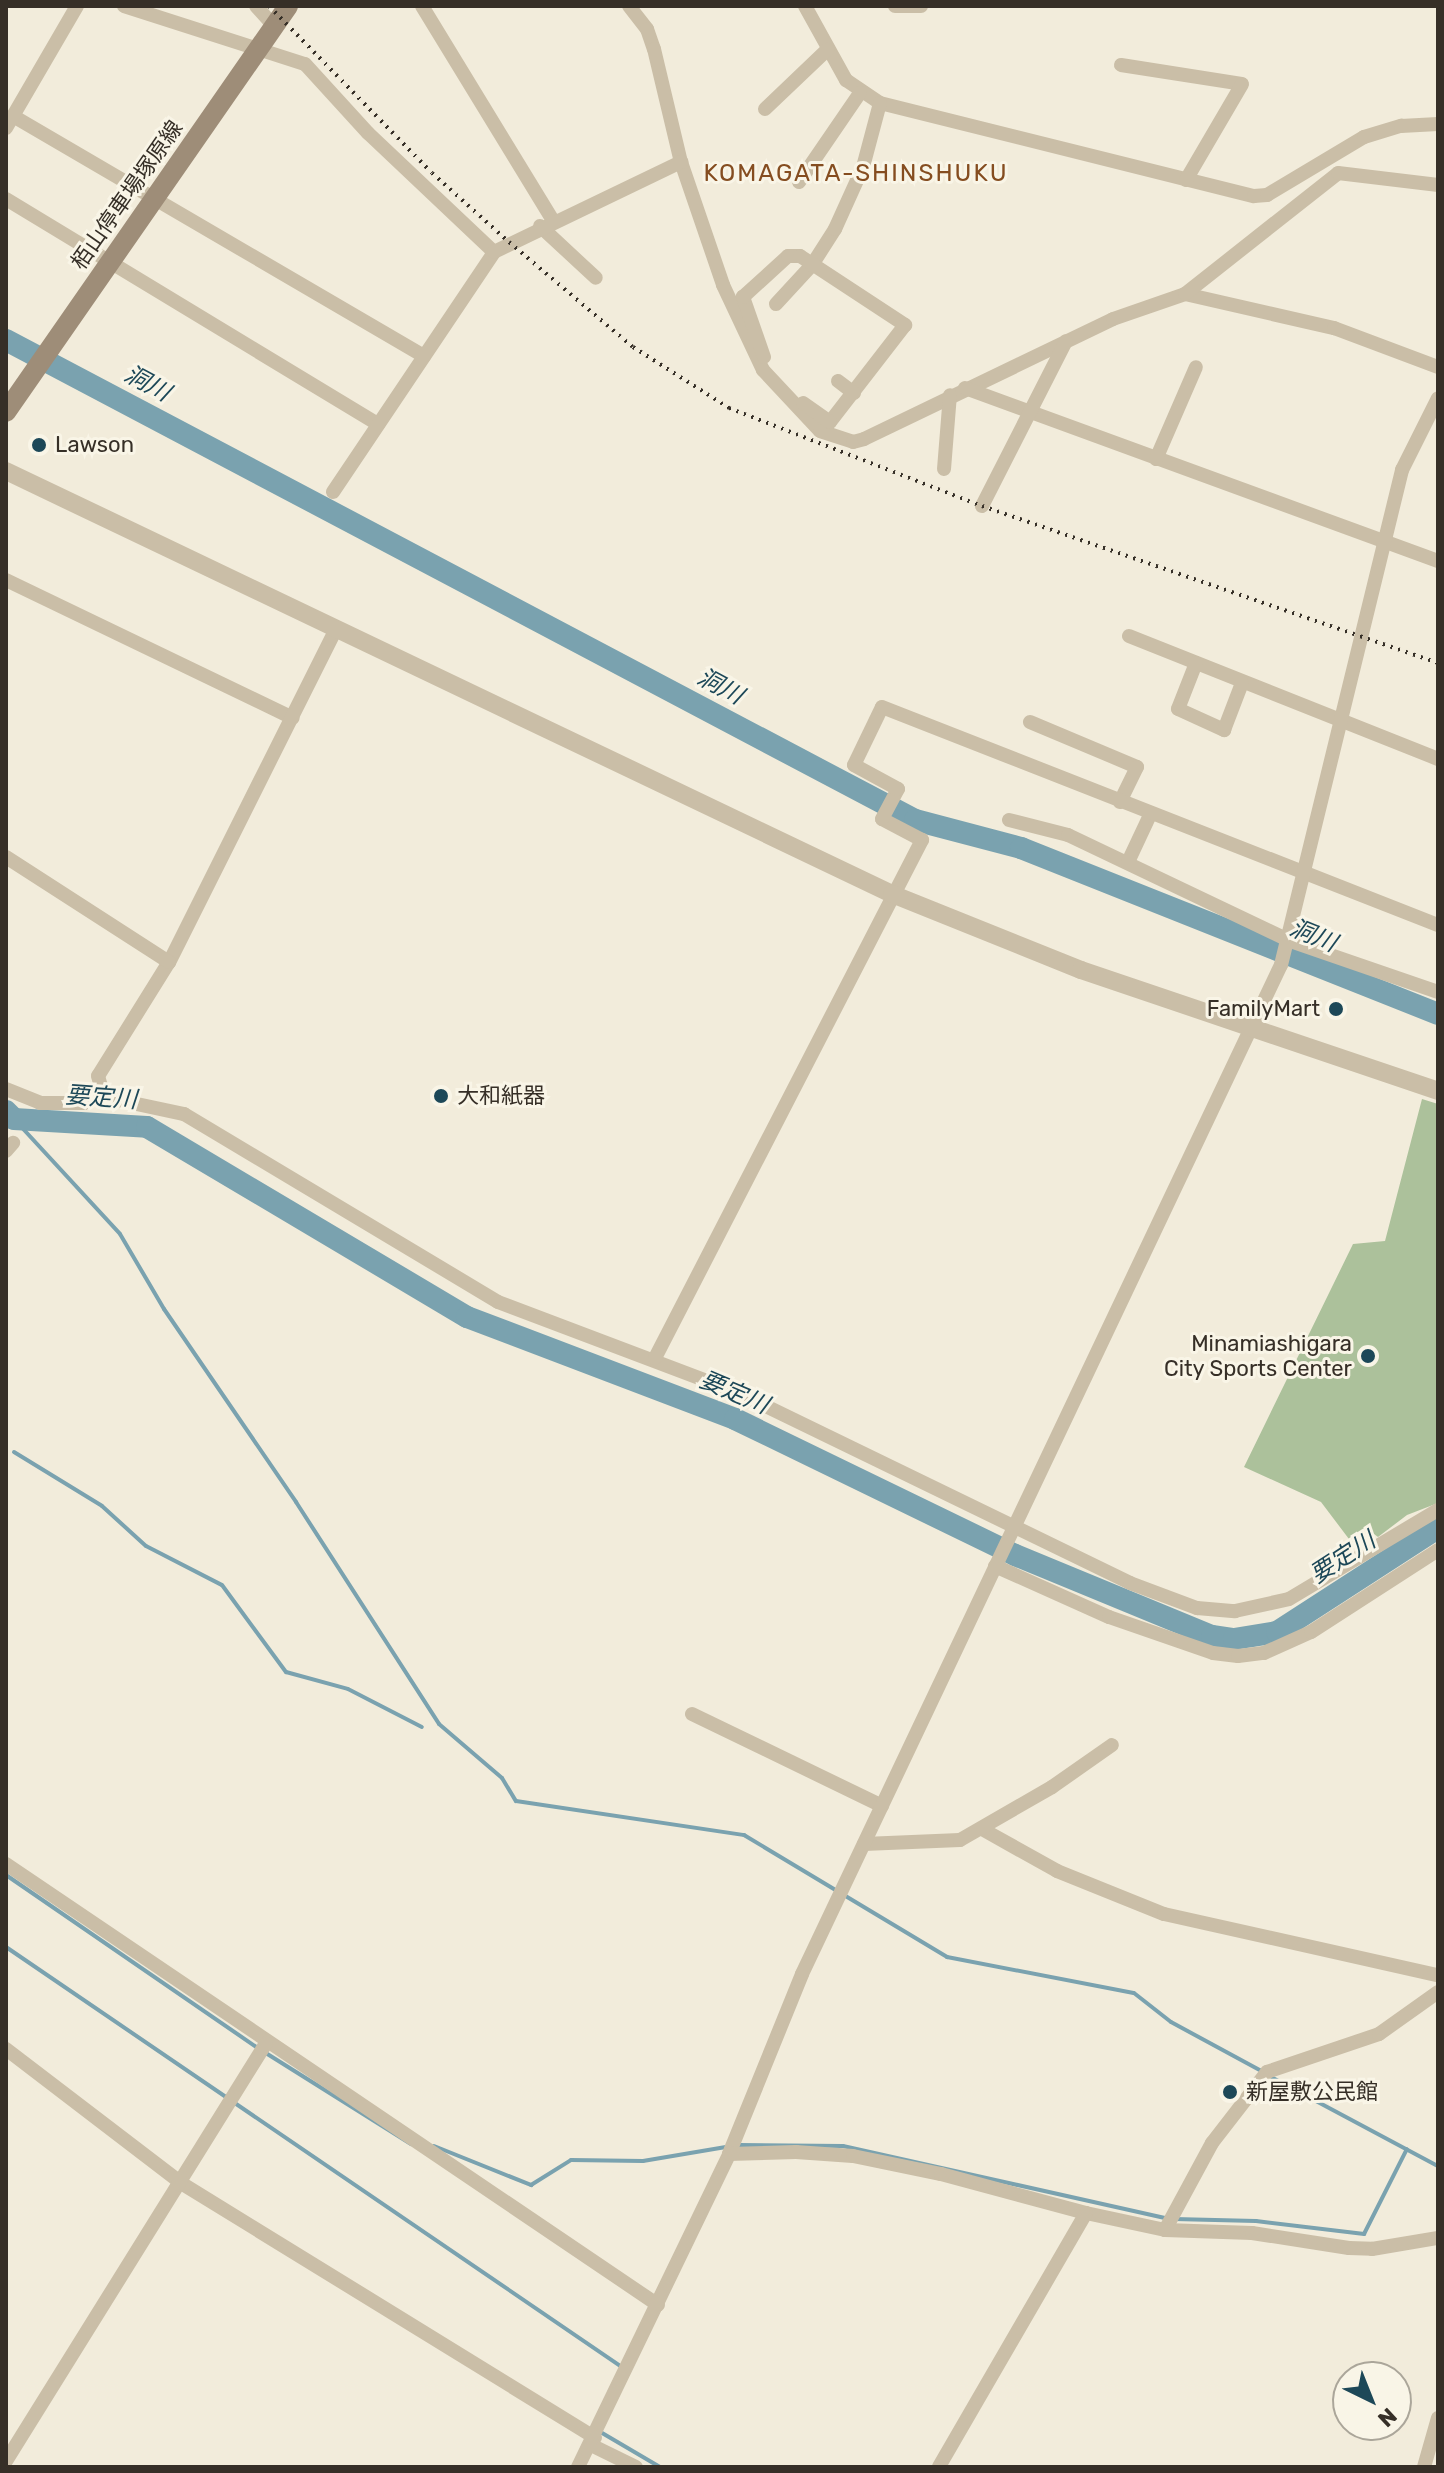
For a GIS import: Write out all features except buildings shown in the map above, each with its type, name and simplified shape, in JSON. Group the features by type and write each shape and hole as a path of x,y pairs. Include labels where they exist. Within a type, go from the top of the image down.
{"main road":[{"name":"栢山停車場塚原線","path":"6,412 288,6"}],"street":[{"path":"77,6 10,122 154,199 424,356"},
{"path":"124,6 305,64 368,133 494,252"},
{"path":"256,6 274,26"},
{"path":"422,6 547,224 596,278"},
{"path":"629,6 654,49 681,162 723,285 763,370 820,431 853,442 1066,341 1185,294 1338,173 1438,185"},
{"path":"805,6 827,50 860,93 880,103 1186,180 1267,195 1364,137 1401,126 1438,124"},
{"path":"895,6 921,6"},
{"path":"765,109 827,50"},
{"path":"1121,65 1242,84 1186,180"},
{"path":"799,182 860,93"},
{"path":"776,304 812,265 863,167 880,103"},
{"path":"333,492 494,252 681,162"},
{"path":"6,199 378,424"},
{"path":"763,370 765,354 743,297 788,256 812,265 905,325 830,422 815,416 785,383 777,385"},
{"path":"1185,294 1334,328 1438,367"},
{"path":"982,506 1066,341"},
{"path":"1156,459 1196,367"},
{"path":"838,381 854,393"},
{"path":"965,388 1382,544 1438,561"},
{"path":"944,469 950,395"},
{"path":"578,2467 594,2440 730,2149 844,1885 1281,965 1289,943 1402,470 1438,398"},
{"path":"6,471 892,894 1081,970 1438,1091"},
{"path":"6,580 293,718"},
{"path":"99,1092 98,1076 169,962 336,629"},
{"path":"1129,636 1438,759"},
{"path":"1196,663 1178,709 1224,730 1242,683"},
{"path":"655,1358 922,840 882,819 898,789 854,765 882,707 1304,877 1438,925"},
{"path":"1030,722 1137,767 1120,802"},
{"path":"1128,862 1151,813"},
{"path":"1009,820 1068,835 1289,943 1438,992"},
{"path":"6,857 169,962"},
{"path":"6,1089 40,1103 84,1103 99,1092"},
{"path":"99,1092 111,1100 156,1104 184,1114 498,1302 655,1358 739,1393 1011,1532 1197,1608 1235,1611 1289,1599 1438,1510"},
{"path":"996,1564 1109,1617 1213,1653 1238,1656 1264,1653 1311,1632 1438,1550"},
{"path":"692,1714 882,1806"},
{"path":"864,1844 960,1840 1112,1745"},
{"path":"982,1829 1057,1871 1164,1914 1438,1975"},
{"path":"6,1864 158,1968 262,2049 418,2143 658,2305"},
{"path":"1165,2230 1212,2143 1267,2072 1379,2034 1438,1992"},
{"path":"6,2049 181,2183 636,2467"},
{"path":"6,2461 262,2049"},
{"path":"730,2149 853,2156 1165,2230 1252,2233 1372,2249 1438,2238"},
{"path":"939,2467 1086,2213"},
{"path":"1424,2467 1438,2418"}],"green space":[{"name":"Minamiashigara City Sports Center","path":"1422,1099 1438,1104 1438,1503 1407,1515 1378,1537 1370,1531 1352,1543 1321,1502 1244,1467 1353,1244 1385,1241"}],"waterway":[{"name":"洞川","path":"6,340 915,820 1021,848 1438,1014"},
{"name":"要定川","path":"6,1111 14,1119 147,1127 467,1317 735,1419 1015,1555 1212,1636 1234,1639 1277,1632 1438,1528"},
{"path":"14,1119 120,1234 164,1309 296,1502 439,1724 502,1778 516,1801 744,1835 947,1957 1134,1993 1171,2022 1263,2072"},
{"path":"14,1452 102,1506 146,1546 222,1585 286,1672 348,1689 422,1727"},
{"path":"6,1875 261,2050 411,2144"},
{"path":"6,1947 622,2367"},
{"path":"1271,2077 1438,2166"},
{"path":"739,2145 843,2146 1166,2218"},
{"path":"434,2146 531,2185 571,2160 643,2161 726,2147"},
{"path":"1174,2219 1256,2221 1364,2234 1407,2149"},
{"path":"597,2430 660,2467"}],"railway":[{"path":"269,6 432,173 509,242 633,347 729,408 982,506 1438,663"}],"place":[{"name":"Lawson","path":"39,445"},
{"name":"FamilyMart","path":"1336,1009"},
{"name":"大和紙器","path":"441,1096"},
{"name":"Minamiashigara City Sports Center","path":"1368,1356"},
{"name":"新屋敷公民館","path":"1230,2092"}],"district":[{"name":"KOMAGATA-SHINSHUKU","path":"856,174"}]}
